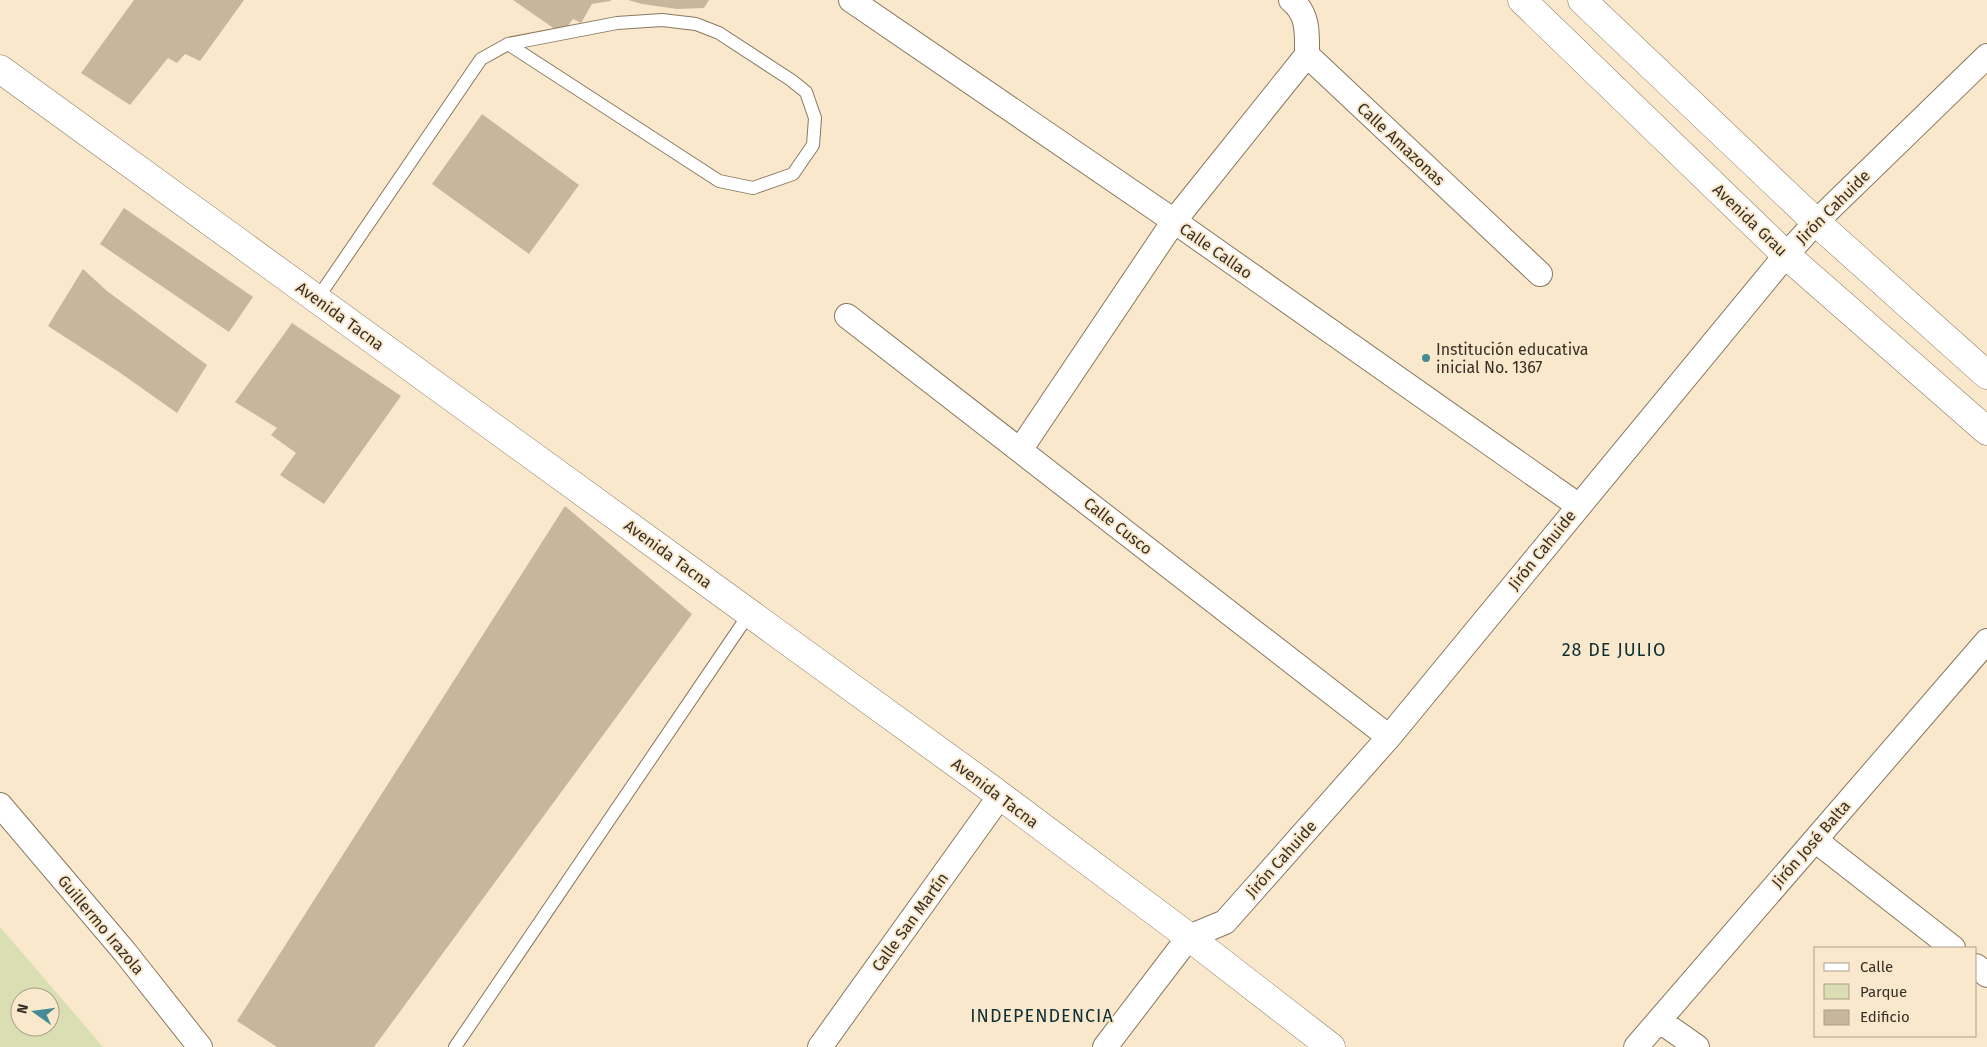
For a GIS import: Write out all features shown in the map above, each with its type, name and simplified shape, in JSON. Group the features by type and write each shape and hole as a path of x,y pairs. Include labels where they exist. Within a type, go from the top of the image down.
{"street":[{"name":"Calle Callao","path":"851,0 1174,222 1579,506"},
{"path":"1020,450 1174,222 1307,55 1308,25 1298,5 1291,0"},
{"name":"Avenida Grau","path":"1522,0 1786,255 1987,431"},
{"path":"1582,0 1816,222 1987,375"},
{"name":"Calle Amazonas","path":"1307,55 1540,274"},
{"name":"Jirón Cahuide","path":"1189,937 1225,922 1389,737 1786,255 1816,222 1987,56"},
{"name":"Avenida Tacna","path":"0,69 1000,796 1189,937 1329,1046"},
{"name":"Calle Cusco","path":"848,316 1389,737"},
{"name":"Jirón José Balta","path":"1636,1047 1987,641"},
{"name":"Calle San Martín","path":"820,1047 1000,796"},
{"name":"Guillermo Irazola","path":"0,805 124,951 200,1047"},
{"path":"1815,840 1952,947"},
{"path":"1105,1047 1189,937"},
{"path":"1977,967 1987,975"},
{"path":"1660,1021 1697,1047"}],"lane":[{"path":"317,299 481,59 508,44 617,23 662,20 696,24 719,33 791,80 806,92 815,118 813,144 793,174 753,188 719,181 508,44"},
{"path":"455,1047 749,614"}],"green space":[{"path":"0,927 52,987 10,987 10,1037 60,1037 60,997 103,1047 0,1047"}],"building":[{"path":"134,0 244,0 200,61 185,54 177,63 168,58 130,105 81,73"},
{"path":"513,0 611,1 592,4 581,23 573,19 562,34"},
{"path":"628,0 709,0 704,8 677,9"},
{"path":"482,114 579,185 529,254 432,184"},
{"path":"124,208 253,297 229,332 100,244"},
{"path":"83,269 107,291 207,365 177,413 119,372 48,326"},
{"path":"292,323 401,396 324,504 280,475 296,453 271,435 277,428 235,402"},
{"path":"565,506 692,614 374,1047 277,1047 237,1021"}],"place":[{"name":"Institución educativa inicial No. 1367","path":"1426,358"}],"district":[{"name":"28 DE JULIO","path":"1614,650"},
{"name":"INDEPENDENCIA","path":"1042,1016"}]}
